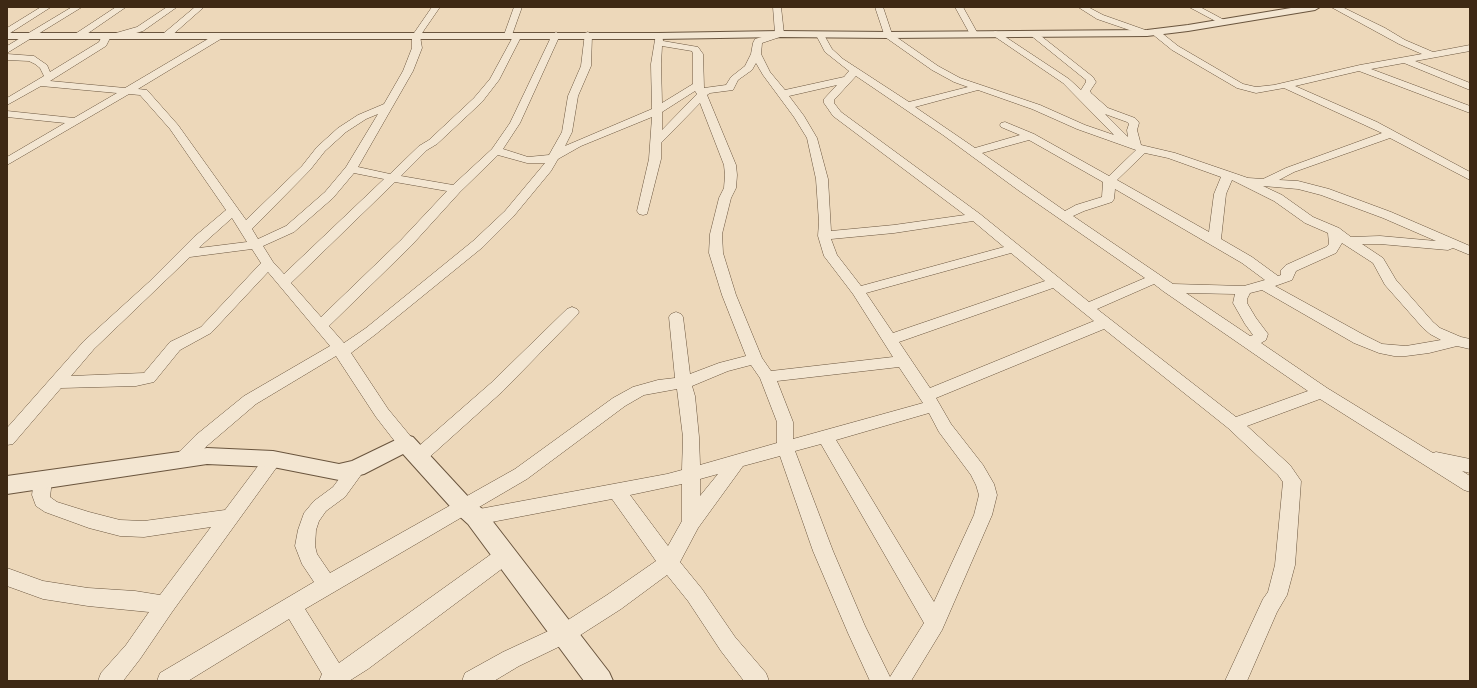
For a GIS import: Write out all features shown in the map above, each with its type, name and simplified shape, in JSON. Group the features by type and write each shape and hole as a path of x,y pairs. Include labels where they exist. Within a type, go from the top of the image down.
{"street":[{"path":"7,32 47,7"},
{"path":"7,50 78,7"},
{"path":"78,36 122,7"},
{"path":"119,36 140,29 173,7"},
{"path":"167,35 200,7"},
{"path":"187,253 255,245 290,229 329,195 351,169 408,70 417,48 416,36 436,7"},
{"path":"284,282 423,148 433,142 478,100 494,80 513,35 518,7"},
{"path":"777,7 780,34"},
{"path":"879,7 888,35 935,68 956,80 1036,107 1086,129 1136,146 1171,155 1245,181 1284,202 1309,220 1334,231 1378,261 1390,282 1428,324 1435,330 1463,343"},
{"path":"959,7 974,34"},
{"path":"1082,7 1106,20 1151,32 1175,48 1240,86 1256,90 1275,88 1285,84 1360,68 1470,48"},
{"path":"1193,7 1224,22"},
{"path":"7,36 588,35 659,40 780,34 888,35 1151,32 1315,7"},
{"path":"1335,7 1376,26 1402,42 1433,55"},
{"path":"780,34 758,41 756,43 756,54 766,73 802,120 812,138 822,179 825,222 824,236 831,256 858,290 889,340 930,401 945,428 985,484 988,495 983,516 935,623 900,681"},
{"path":"995,34 1066,81 1094,111 1136,146"},
{"path":"1033,34 1090,79 1091,82 1085,91 1086,94 1098,105 1108,112 1131,120 1134,123 1132,130 1136,146"},
{"path":"7,162 129,91 221,35"},
{"path":"321,325 406,243 456,189 496,151 515,123 556,35"},
{"path":"7,485 183,459 205,448 250,400 371,331 478,244 509,214 546,169 567,132 573,96 586,66 588,35"},
{"path":"820,35 828,50 840,61 850,76 907,106 1168,288 1321,392 1470,485"},
{"path":"7,102 98,48 106,36"},
{"path":"659,40 695,49 698,54 700,90 730,165 731,175 730,188 725,198 717,226 716,253 729,295 755,359 767,377 785,422 785,447 823,551 858,633 881,681"},
{"path":"643,211 653,171 656,111 656,64 659,40"},
{"path":"496,151 528,160 542,160 554,157 577,144 656,111 700,90 730,88 734,79 748,68 756,54"},
{"path":"7,57 31,58 44,68 46,74 51,76"},
{"path":"1405,60 1470,87"},
{"path":"1360,68 1470,110"},
{"path":"782,94 850,76"},
{"path":"850,76 829,99 829,103 837,114 976,217 1087,308 1234,424 1284,470 1292,481 1285,565 1277,595 1270,606 1236,681"},
{"path":"40,83 143,92 159,109 174,127 233,210 268,264 340,349 382,413 412,450 470,512 600,681"},
{"path":"1285,84 1353,114 1470,177"},
{"path":"907,106 976,88"},
{"path":"655,144 700,90"},
{"path":"245,228 306,168 321,149 342,130 362,117 387,106"},
{"path":"7,114 76,121"},
{"path":"1005,125 1030,136 1214,240 1270,283 1359,339 1379,348 1394,351 1406,351 1463,343"},
{"path":"1265,182 1290,170 1377,140 1390,134"},
{"path":"972,152 1030,136"},
{"path":"1064,216 1108,199 1109,182 1136,146"},
{"path":"7,151 24,152"},
{"path":"351,169 456,189"},
{"path":"1214,240 1220,194 1228,175"},
{"path":"1245,181 1298,185 1325,192 1387,215 1466,249"},
{"path":"7,440 76,358 187,253 212,227 233,210"},
{"path":"824,236 894,229 976,217"},
{"path":"1168,288 1244,290 1270,283 1287,277 1288,270 1291,268 1331,250 1335,245 1336,239 1334,231"},
{"path":"1347,241 1380,240 1466,249"},
{"path":"1378,261 1385,248 1399,242"},
{"path":"858,290 1014,248"},
{"path":"57,382 136,380 148,378 174,346 206,330 268,264"},
{"path":"1087,308 1155,279"},
{"path":"889,340 1056,282"},
{"path":"1244,290 1240,303 1250,321 1261,334 1258,339 1249,342"},
{"path":"205,448 339,472 357,468 412,450 497,387 572,312"},
{"path":"676,317 683,383 687,396 692,437 691,522"},
{"path":"470,512 667,481 825,436 930,401 1106,322"},
{"path":"168,681 327,585 470,512 618,402 639,391 658,386 683,383 724,367 755,359"},
{"path":"767,377 903,361"},
{"path":"1234,424 1321,392"},
{"path":"825,436 935,623"},
{"path":"1426,457 1470,466"},
{"path":"109,681 133,652 165,605 273,459"},
{"path":"473,681 510,659 564,634 614,602 669,563 691,522 738,460"},
{"path":"327,585 309,558 305,546 307,530 311,518 320,506 339,492 357,468"},
{"path":"43,480 41,495 42,501 51,507 89,520 120,528 144,529 231,517"},
{"path":"616,490 669,563 695,595 728,644 758,681"},
{"path":"292,606 335,680 504,556"},
{"path":"7,577 43,590 135,600 165,605"}]}
